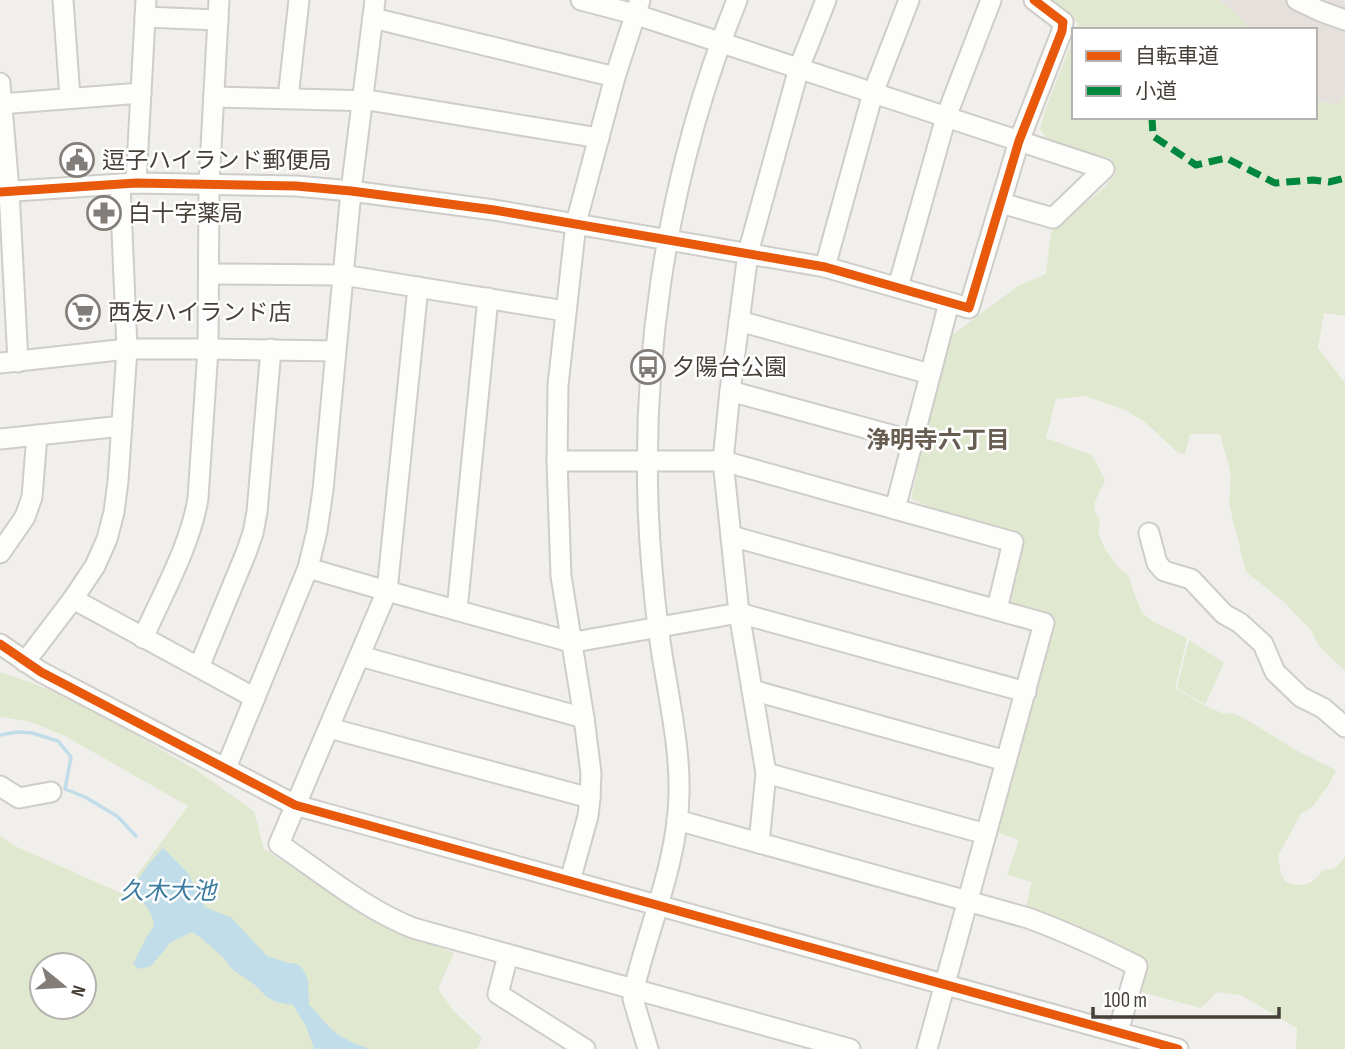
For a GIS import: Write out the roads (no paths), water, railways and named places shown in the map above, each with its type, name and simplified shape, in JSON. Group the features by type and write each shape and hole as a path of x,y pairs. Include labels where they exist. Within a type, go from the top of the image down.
{"street":[{"path":"63,0 70,98"},
{"path":"288,98 299,0"},
{"path":"581,0 637,7 720,42 1104,169 1053,218 1001,203"},
{"path":"648,1049 633,999 634,989 670,862 680,795 678,764 657,628 648,511 654,344 669,240 685,160 702,97 737,0"},
{"path":"759,842 766,773 740,613 723,461 748,253 799,68 825,0"},
{"path":"825,267 873,93 909,0"},
{"path":"898,287 946,117 991,0"},
{"path":"5,191 128,184 296,186 435,201 825,267 970,308 1019,141 1062,31 1063,22 1034,0"},
{"path":"1297,0 1345,20"},
{"path":"570,881 588,816 591,773 561,576 557,461 558,385 576,223 615,77 637,7"},
{"path":"25,662 95,566 107,539 114,512 127,349 128,184 141,93 146,9 219,10 209,184 208,349 198,498 188,538 143,638"},
{"path":"226,768 308,568 317,531 351,191 374,9 615,77"},
{"path":"0,82 9,363 127,349 335,351"},
{"path":"1,104 141,93"},
{"path":"214,97 362,100 599,138"},
{"path":"209,274 343,275 565,311"},
{"path":"418,287 387,591 279,844 376,910 413,928 850,1049"},
{"path":"457,610 488,298"},
{"path":"894,509 949,303"},
{"path":"739,321 930,374"},
{"path":"199,667 253,533 271,349"},
{"path":"730,391 913,441"},
{"path":"0,439 122,426"},
{"path":"3,542 25,517 32,496 37,435"},
{"path":"557,461 723,461 1013,542 997,609"},
{"path":"1149,533 1157,563 1164,571 1191,579 1224,614 1240,623 1263,644 1275,672 1301,696 1323,708 1345,727"},
{"path":"731,536 1044,623 927,1049"},
{"path":"308,568 571,642 740,613 1026,692"},
{"path":"73,599 255,698"},
{"path":"0,644 25,662 295,805 1178,1049"},
{"path":"360,656 584,718"},
{"path":"752,690 1006,761"},
{"path":"329,728 590,798"},
{"path":"766,773 986,834"},
{"path":"0,786 19,798 51,792"},
{"path":"677,820 1028,918 1070,933 1136,966 1118,1032"},
{"path":"508,955 498,994 585,1049"}],"water":[{"name":"久木大池","path":"163,848 188,873 205,907 232,918 267,956 297,964 303,969 308,980 309,1005 338,1034 370,1049 314,1049 306,1026 293,1005 276,1002 267,997 192,932 171,942 151,966 139,969 133,964 154,926 149,911 132,890 147,866"}],"waterway":[{"path":"0,735 32,733 58,741 71,757 65,789 85,797 117,816 136,836"}],"place":[{"name":"逗子ハイランド郵便局","path":"77,160"},
{"name":"白十字薬局","path":"104,213"},
{"name":"西友ハイランド店","path":"83,312"},
{"name":"夕陽台公園","path":"648,367"}],"district":[{"name":"浄明寺六丁目","path":"938,440"}]}
